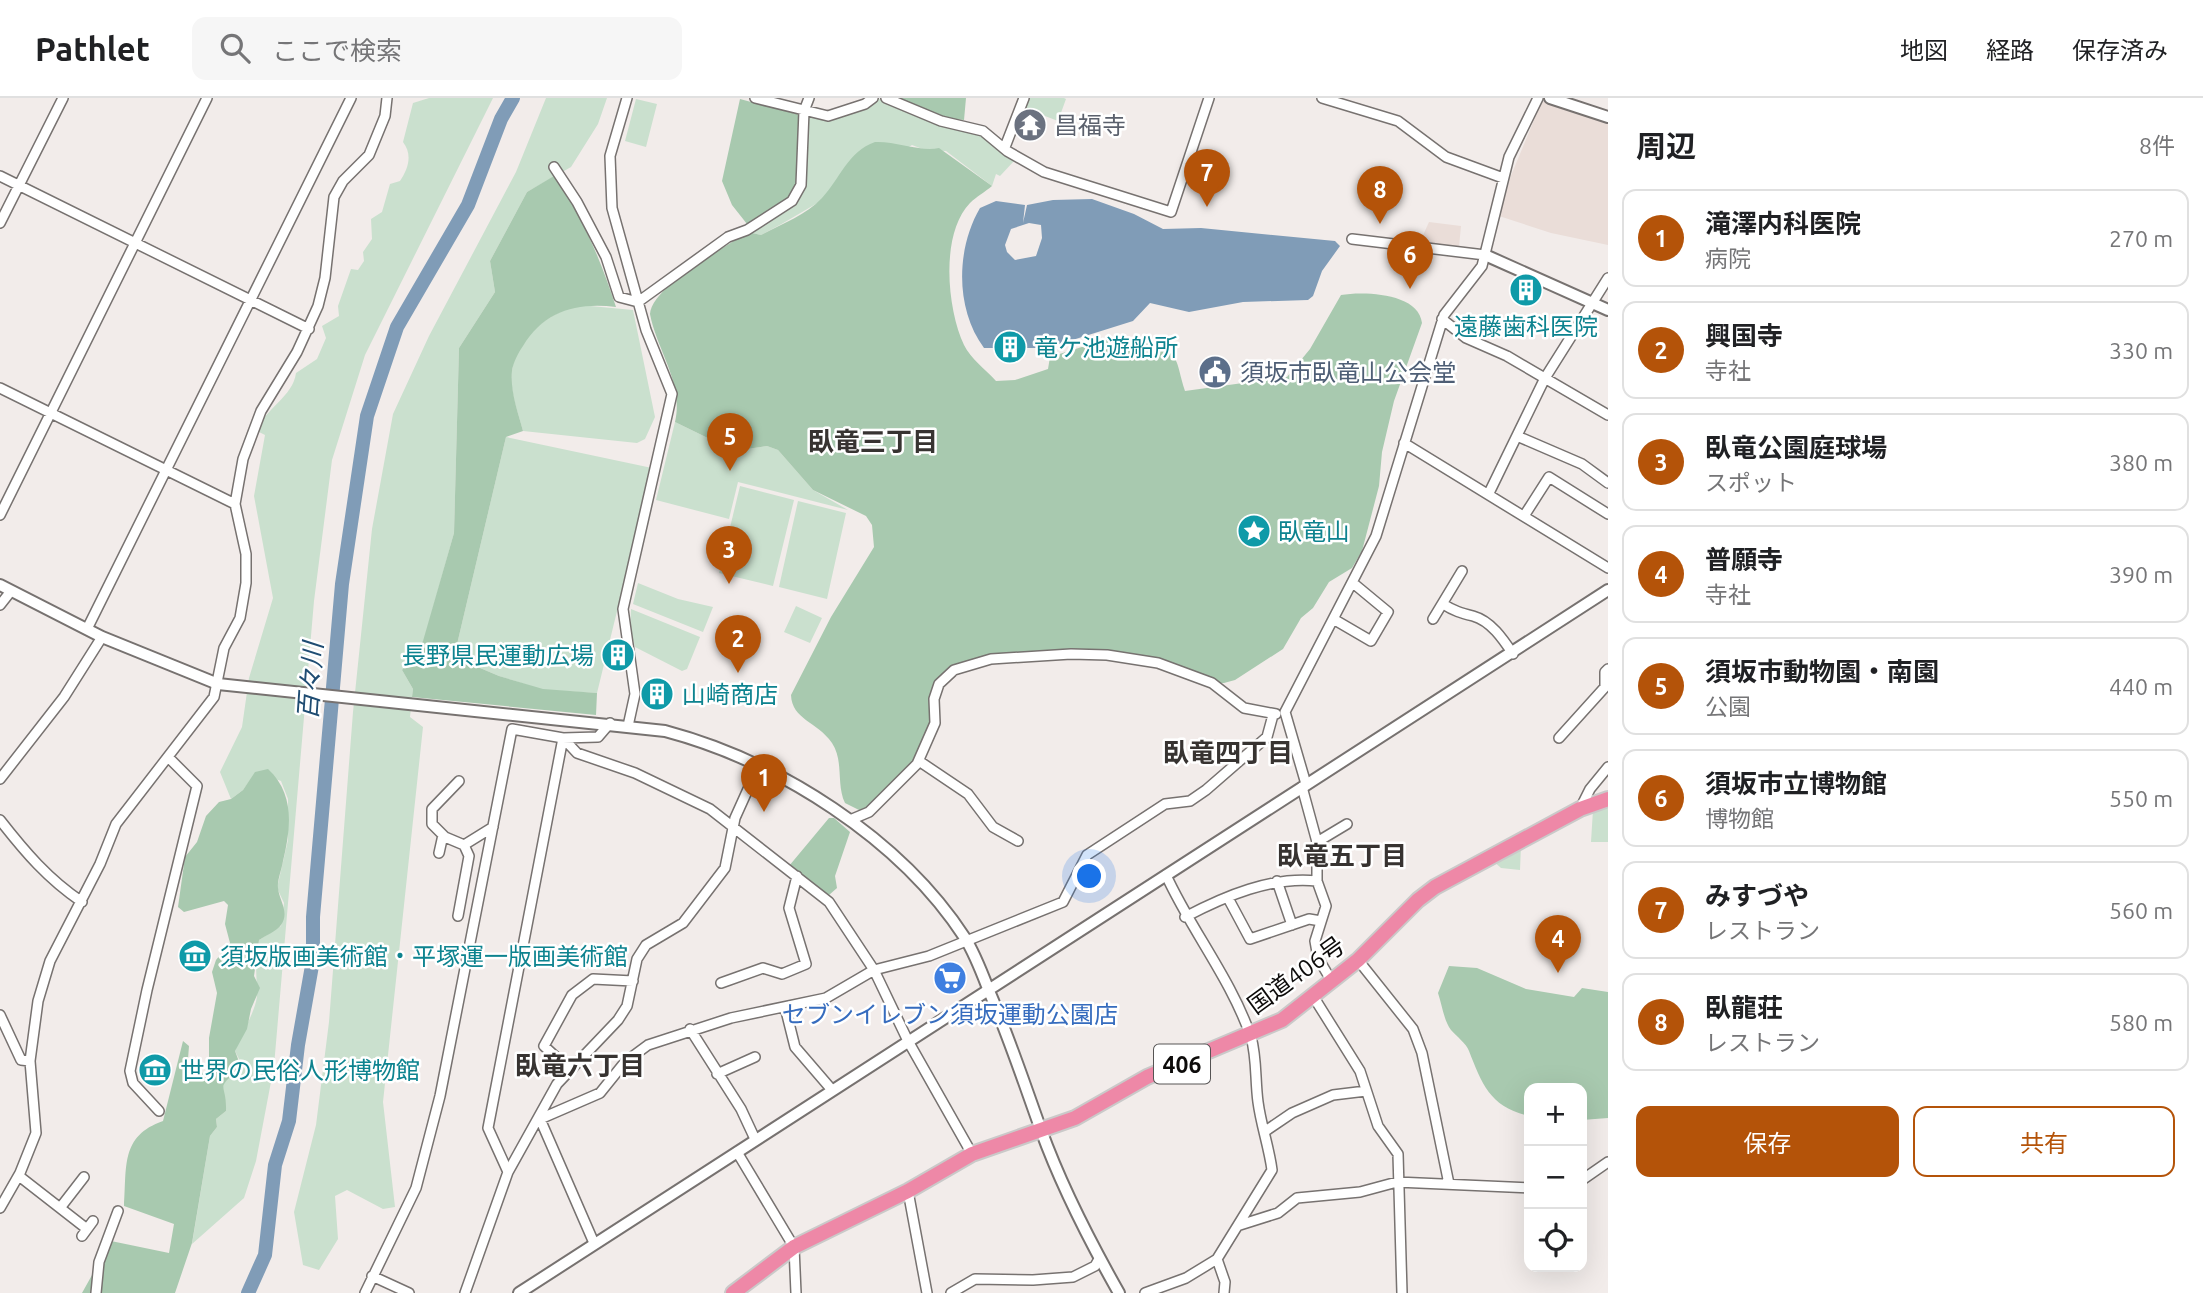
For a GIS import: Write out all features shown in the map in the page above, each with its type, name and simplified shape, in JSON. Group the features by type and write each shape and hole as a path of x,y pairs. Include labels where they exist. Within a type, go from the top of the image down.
{"highway":[{"name":"国道406号","path":"733,1293 794,1247 908,1191 972,1154 1093,1110 1147,1077 1282,1020 1358,960 1418,900 1435,887 1580,809 1608,799"}],"street":[{"path":"0,223 63,98"},
{"path":"0,515 207,98"},
{"path":"87,629 351,98"},
{"path":"0,1208 19,1176 36,1133 30,1061 38,1001 50,961 82,902 116,824 170,759 214,697 224,648 240,618 246,583 246,554 235,504 243,459 261,411 309,329 325,278 334,197 343,181 369,155 385,116 387,98"},
{"path":"627,98 610,156 612,208 638,302 672,394 623,609 635,694 628,726"},
{"path":"755,98 828,116 865,104 873,98"},
{"path":"638,302 728,237 747,230 792,201 802,179 804,111 809,98"},
{"path":"886,98 941,121 983,131 1007,151 1044,172 1171,212 1209,98"},
{"path":"1005,147 1024,98"},
{"path":"1322,98 1398,121 1446,157 1503,178"},
{"path":"1331,980 1318,958 1315,941 1326,906 1317,881 1317,842 1285,712 1335,620 1376,536 1443,319 1482,266 1503,178 1538,98"},
{"path":"1550,98 1606,112"},
{"path":"554,167 577,202 606,257 619,297 638,302"},
{"path":"0,176 309,329"},
{"path":"1352,239 1485,255 1608,310"},
{"path":"1489,493 1545,378 1608,278"},
{"path":"1443,319 1466,338 1545,378 1608,415"},
{"path":"0,388 235,504"},
{"path":"1517,436 1582,464 1608,482"},
{"path":"1404,443 1608,568"},
{"path":"1524,516 1549,477 1608,514"},
{"path":"1433,619 1462,571"},
{"path":"1335,620 1371,641 1388,612 1353,583"},
{"path":"0,585 102,637 218,684 252,690 610,723 692,738 815,796 850,820 901,863 966,939 988,989 1067,1197 1119,1293"},
{"path":"0,605 11,590"},
{"path":"519,1293 1608,590"},
{"path":"1443,604 1462,615 1475,616 1497,631 1513,653"},
{"path":"0,779 64,696 102,637"},
{"path":"850,820 869,812 919,761 935,723 934,699 939,684 954,670 991,659 1071,654 1107,655 1158,663 1212,682 1244,708 1273,715 1285,712"},
{"path":"1559,738 1605,687 1605,671 1608,669"},
{"path":"540,1119 600,1093 625,1062 648,1045 690,1030 826,998 874,970 929,956 1062,902 1087,855 1165,804 1190,801 1206,790 1267,737 1273,715"},
{"path":"365,1293 415,1188 440,1096 512,729 563,738 598,737 610,723"},
{"path":"563,738 577,752 685,794 732,824 733,829 829,902 874,970 908,1041 972,1154"},
{"path":"508,1172 488,1128 563,738"},
{"path":"159,1111 133,1083 130,1071 197,786 170,759"},
{"path":"919,761 968,794 993,827 1018,841"},
{"path":"1580,809 1590,789 1608,766"},
{"path":"465,1293 508,1172 540,1119 557,1084 618,1020 627,1006 638,959 646,945 683,923 725,868 733,829 758,767"},
{"path":"458,916 468,856 464,845 443,835 432,824 430,815 459,781"},
{"path":"0,820 34,863 56,884 82,902"},
{"path":"1317,842 1347,824"},
{"path":"464,845 492,827"},
{"path":"439,853 443,835"},
{"path":"1145,1293 1186,1278 1217,1259 1272,1170 1258,1101 1255,1054 1250,1035 1220,970 1185,917 1166,874"},
{"path":"721,983 764,968 782,974 806,964 789,908 797,876"},
{"path":"1185,917 1277,881 1317,881"},
{"path":"1277,881 1292,925"},
{"path":"1228,898 1250,939 1309,919 1321,921"},
{"path":"1358,960 1413,1029 1422,1053 1449,1184"},
{"path":"570,1070 544,1046 572,995 593,978 633,981"},
{"path":"1313,996 1360,1071 1378,1126 1398,1154 1402,1293"},
{"path":"785,1007 795,1047 832,1090"},
{"path":"0,1015 21,1060 30,1061"},
{"path":"690,1030 741,1109 755,1139"},
{"path":"717,1074 755,1057"},
{"path":"1264,1132 1292,1113 1333,1095 1366,1091"},
{"path":"540,1119 594,1243"},
{"path":"737,1152 794,1247 796,1293"},
{"path":"1587,1177 1608,1162"},
{"path":"19,1176 87,1229"},
{"path":"60,1208 84,1177"},
{"path":"1240,1225 1278,1213 1297,1198 1367,1191 1397,1182 1524,1188"},
{"path":"908,1191 927,1293"},
{"path":"96,1293 99,1262 118,1211"},
{"path":"951,1293 975,1279 1033,1280 1073,1276 1095,1266 1100,1259"},
{"path":"1217,1259 1225,1282 1224,1293"},
{"path":"372,1276 410,1293"}],"shaded area":[{"path":"1542,101 1608,123 1608,245 1551,233 1499,216 1510,178"},
{"path":"1429,222 1461,226 1459,247 1420,242"}],"green space":[{"path":"429,98 493,98 365,355 332,460 314,601 274,1066 256,1161 244,1198 192,1244 210,1136 217,1127 216,1119 226,1111 223,1085 237,1071 239,1059 235,1051 256,1002 257,947 259,940 281,926 284,903 277,888 288,840 288,799 281,781 256,772 243,790 231,799 220,772 242,727 249,678 273,598 254,496 265,435 257,431 266,416 290,389 296,373 317,359 326,338 322,326 339,316 338,306 351,269 358,270 364,261 363,252 372,239 371,219 382,212 390,184 400,181 407,167 409,157 403,142 413,103"},
{"path":"546,98 607,98 598,124 571,167 527,192 490,261 495,292 459,348 454,533 424,640 402,670 413,689 410,717 423,727 383,1102 395,1207 383,1209 347,1190 335,1196 338,1239 319,1270 303,1265 294,1212 316,1125 329,1022 353,712 372,529 393,414 429,336 516,172"},
{"path":"876,98 983,133 1015,160 1000,176 996,174 992,186 946,151 925,150 912,145 761,235 748,232 770,219 806,115 829,119"},
{"path":"900,98 966,98 964,120 942,118 899,101"},
{"path":"1028,98 1066,99 1058,121 1024,108"},
{"path":"636,99 657,104 646,147 625,141"},
{"path":"740,99 800,115 798,184 788,201 747,224 732,205 722,181"},
{"path":"875,142 924,149 939,148 992,186 970,203 960,217 950,252 949,272 954,312 964,345 996,381 1015,380 1048,369 1050,357 1120,335 1128,337 1134,344 1149,340 1167,350 1176,360 1185,391 1287,377 1310,349 1341,295 1376,294 1401,300 1419,313 1422,323 1394,401 1382,452 1379,486 1362,551 1352,568 1329,582 1313,608 1301,618 1283,649 1235,680 1224,683 1212,683 1159,664 1107,655 991,659 954,670 939,684 935,723 917,764 863,812 845,803 836,750 826,736 800,715 792,703 791,695 831,617 874,547 872,525 866,516 813,490 778,450 767,446 747,449 716,442 675,422 677,408 673,380 650,314 663,291 708,257 748,232 761,235 809,209 828,191 851,159"},
{"path":"554,176 574,207 590,240 616,307 575,308 551,317 531,334 516,358 512,371 512,386 523,431 506,437 454,657 499,676 543,689 597,693 596,715 412,697 413,689 402,670 423,641 454,533 459,348 495,292 490,261 527,192"},
{"path":"580,305 633,310 655,417 645,439 637,443 523,431 512,386 512,371 520,347 546,320"},
{"path":"675,422 716,442 747,449 767,446 778,450 813,490 848,510 738,482 729,519 656,500"},
{"path":"506,437 652,468 597,693 543,690 499,676 454,657"},
{"path":"740,486 794,500 773,586 719,573"},
{"path":"798,501 846,513 827,599 779,587"},
{"path":"638,583 678,599 713,607 703,632 633,604"},
{"path":"796,606 822,618 810,643 784,632"},
{"path":"631,609 700,637 687,669 682,671 635,647 630,629"},
{"path":"268,769 283,789 289,812 288,836 278,885 284,915 279,927 259,940 254,976 260,988 251,1009 247,1029 235,1051 241,1067 223,1087 226,1111 216,1119 217,1127 210,1136 192,1243 175,1293 82,1293 111,1241 169,1253 174,1224 124,1206 128,1154 139,1135 163,1121 183,1041 189,1046 188,1059 202,1073 209,1071 209,1038 217,993 212,972 216,960 230,943 225,924 228,905 224,901 184,912 178,907 185,857 197,842 206,816 219,802 231,799 243,790 255,772"},
{"path":"1605,805 1608,809 1608,842 1591,842 1593,810"},
{"path":"829,818 834,818 850,832 835,876 837,888 829,895 789,866"},
{"path":"1521,845 1520,870 1501,868 1490,858"},
{"path":"1449,966 1477,968 1526,989 1574,997 1582,988 1608,992 1608,1118 1587,1120 1587,1083 1524,1083 1524,1114 1505,1107 1489,1093 1468,1048 1451,1030 1438,993"}],"water":[{"path":"1092,199 1134,214 1163,229 1201,228 1335,241 1340,246 1322,271 1313,296 1308,300 1243,302 1189,312 1150,303 1133,321 1047,348 984,348 968,315 962,279 966,242 972,224 980,208 996,201 1025,205 1023,223 1027,205 1053,200","holes":["1029,223 1041,225 1042,238 1036,256 1015,260 1007,252 1005,245 1011,229"]}],"waterway":[{"name":"百々川","path":"248,1293 265,1255 275,1165 289,1121 298,1045 313,960 313,917 342,584 367,416 397,327 468,205 501,119 513,98"}],"place":[{"name":"昌福寺","path":"1030,125"},
{"name":"みすづや","path":"1207,207"},
{"name":"臥龍荘","path":"1380,224"},
{"name":"須坂市立博物館","path":"1410,289"},
{"name":"遠藤歯科医院","path":"1526,290"},
{"name":"竜ケ池遊船所","path":"1010,347"},
{"name":"須坂市臥竜山公会堂","path":"1215,372"},
{"name":"須坂市動物園・南園","path":"730,471"},
{"name":"臥竜山","path":"1254,531"},
{"name":"臥竜公園庭球場","path":"729,584"},
{"name":"長野県民運動広場","path":"618,655"},
{"name":"興国寺","path":"738,673"},
{"name":"山崎商店","path":"657,694"},
{"name":"滝澤内科医院","path":"764,812"},
{"name":"須坂版画美術館・平塚運一版画美術館","path":"195,956"},
{"name":"普願寺","path":"1558,973"},
{"name":"セブンイレブン須坂運動公園店","path":"950,978"},
{"name":"世界の民俗人形博物館","path":"155,1070"}],"district":[{"name":"臥竜三丁目","path":"873,441"},
{"name":"臥竜四丁目","path":"1228,752"},
{"name":"臥竜五丁目","path":"1342,855"},
{"name":"臥竜六丁目","path":"580,1065"}]}
